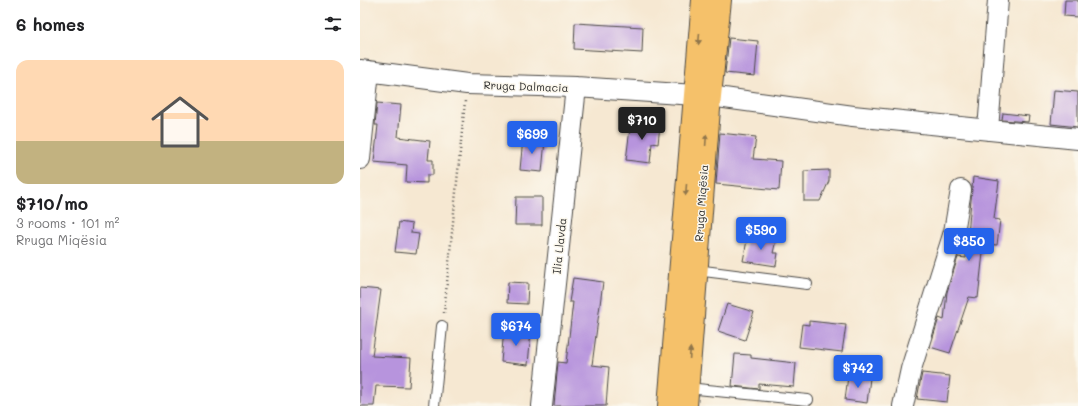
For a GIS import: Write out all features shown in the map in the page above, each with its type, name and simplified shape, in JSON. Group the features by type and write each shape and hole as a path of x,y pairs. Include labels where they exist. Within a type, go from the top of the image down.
{"main road":[{"name":"Rruga Miqësia","path":"686,397 696,270 702,96 702,0"},
{"name":"Rruga Miqësia","path":"668,406 702,96 720,0"}],"street":[{"path":"988,130 998,0"},
{"name":"Rruga Dalmacia","path":"365,70 467,84 576,87 702,96 853,116 1078,139"},
{"path":"360,159 365,70"},
{"name":"Ilia Llavda","path":"542,406 576,87"},
{"path":"903,406 911,369 954,232 961,190"}],"lane":[{"path":"696,270 807,284"},
{"path":"434,406 442,326"},
{"path":"686,397 808,400"}],"path":[{"path":"442,326 467,84"}],"building":[{"path":"1065,0 1078,0 1078,17 1064,16"},
{"path":"575,23 643,27 642,53 574,49"},
{"path":"729,38 758,41 755,76 725,73"},
{"path":"1054,90 1078,92 1078,127 1051,124"},
{"path":"377,103 401,105 398,137 430,141 428,160 433,160 433,175 427,175 427,183 406,182 407,165 374,162 378,125 375,125"},
{"path":"1003,113 1029,116 1028,122 1002,120"},
{"path":"631,121 660,125 658,144 652,143 650,163 626,160"},
{"path":"720,133 756,137 753,159 781,161 779,190 716,184"},
{"path":"523,138 545,140 542,172 520,170"},
{"path":"829,170 829,181 820,201 804,201 804,171"},
{"path":"973,177 999,181 994,219 1000,220 997,245 984,244 978,298 969,297 950,353 930,347 939,318 944,320 947,292 958,257 966,258"},
{"path":"516,197 542,197 542,225 515,225"},
{"path":"399,222 412,224 411,233 419,234 416,254 395,252"},
{"path":"748,235 776,240 773,253 778,253 776,266 743,261"},
{"path":"573,278 603,282 592,365 609,367 606,406 554,406 558,362 566,363 573,302 569,302"},
{"path":"508,282 528,283 527,304 507,303"},
{"path":"360,288 381,290 372,356 411,358 409,387 376,386 374,406 360,406"},
{"path":"727,304 754,312 745,340 718,331"},
{"path":"809,321 846,325 842,352 799,347 802,324 809,325"},
{"path":"504,329 531,331 528,365 501,362"},
{"path":"735,354 751,355 751,358 796,363 794,387 759,384 759,389 732,386"},
{"path":"922,373 950,376 947,402 917,399"},
{"path":"848,376 870,378 867,403 845,400"}]}
